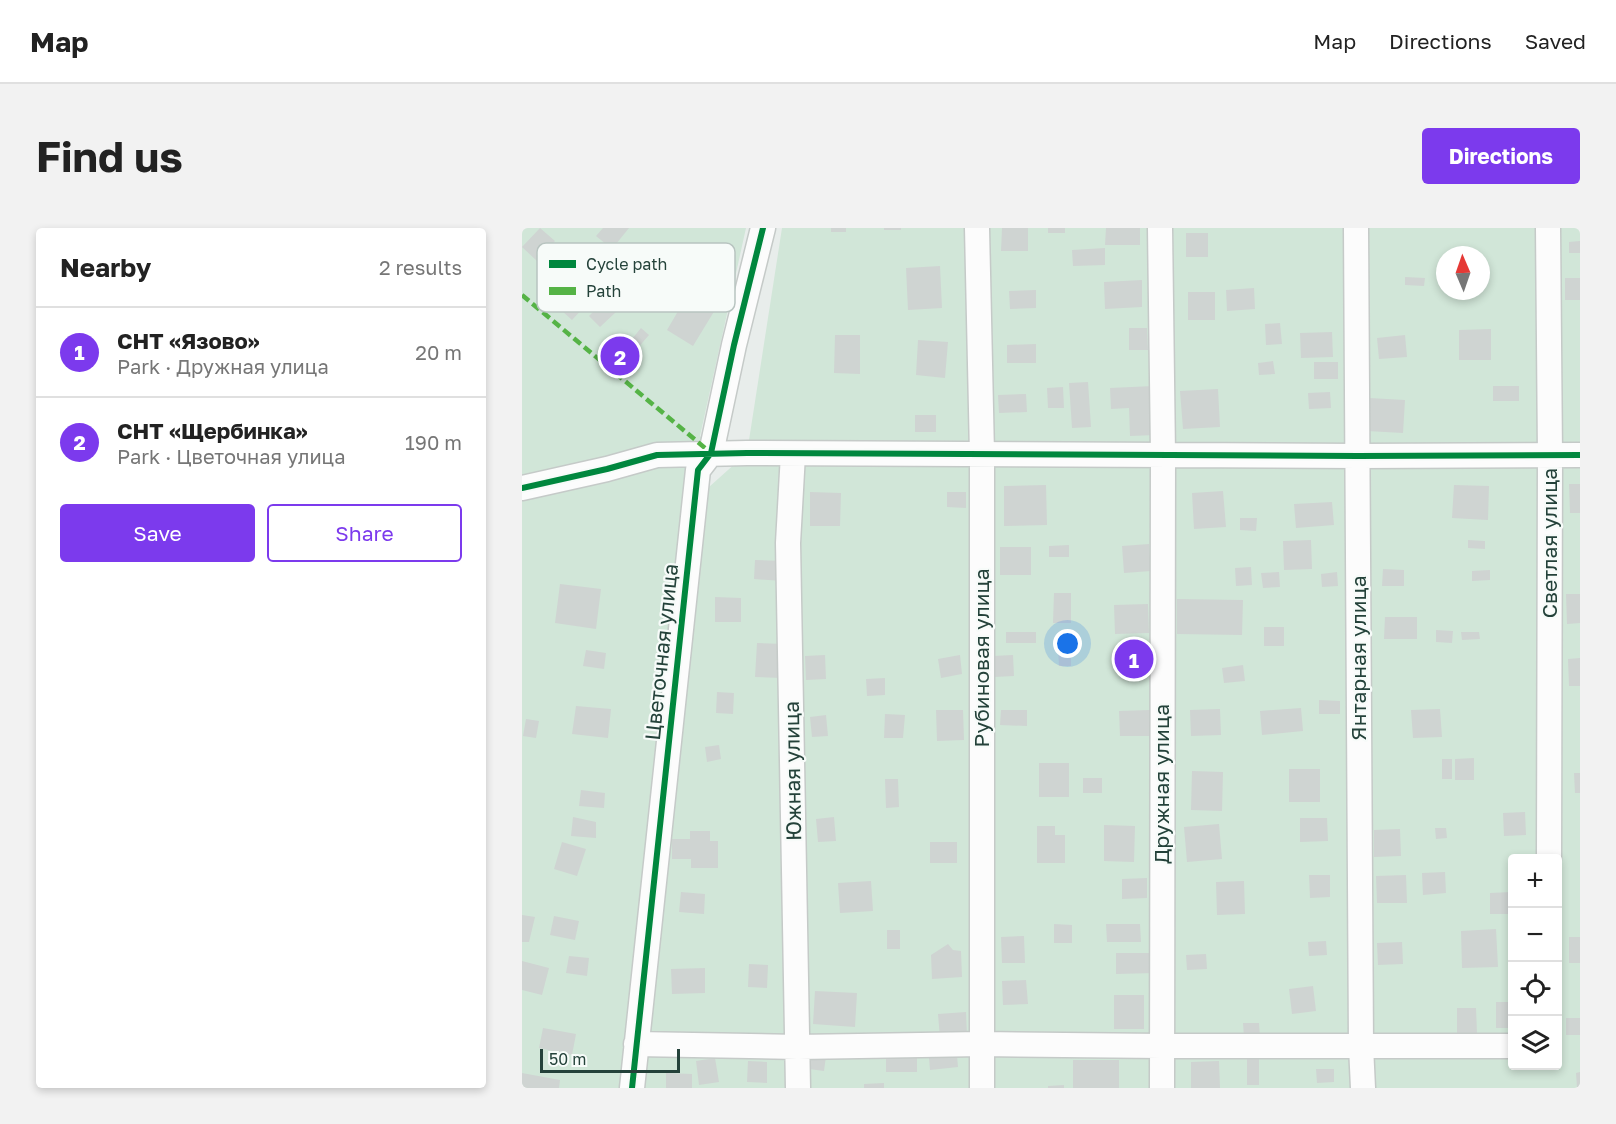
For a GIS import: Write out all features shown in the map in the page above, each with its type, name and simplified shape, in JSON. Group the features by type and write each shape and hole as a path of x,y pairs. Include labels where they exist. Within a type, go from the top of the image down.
{"street":[{"name":"Цветочная улица","path":"632,1088 698,470 711,453 734,345 763,228"},
{"name":"Рубиновая улица","path":"977,228 982,454 982,1088"},
{"name":"Дружная улица","path":"1160,228 1163,454 1162,1088"},
{"name":"Янтарная улица","path":"1356,228 1363,1088"},
{"name":"Светлая улица","path":"1548,228 1551,455 1549,854"},
{"path":"522,488 657,455 711,453 1580,455"},
{"name":"Южная улица","path":"793,454 788,543 798,1088"},
{"path":"636,1044 798,1047 982,1044 1508,1046"}],"green space":[{"path":"522,228 746,228 735,278 735,243 537,243 537,312 727,312 700,436 702,439 699,440 689,483 626,1088 522,1088"},
{"path":"782,228 1580,228 1580,1088 644,1088 668,832 709,487 747,453"}],"building":[{"path":"540,228 555,241 537,243 537,261 522,247"},
{"path":"603,228 629,228 617,243 605,243 596,236"},
{"path":"831,228 846,228 846,232 831,232"},
{"path":"884,228 901,228 901,230 884,230"},
{"path":"1002,228 1028,228 1028,251 1001,251"},
{"path":"1048,228 1065,228 1065,233 1048,233"},
{"path":"1106,228 1140,228 1140,245 1105,245"},
{"path":"1186,233 1208,233 1208,257 1186,257"},
{"path":"1580,241 1580,253 1569,253 1569,242"},
{"path":"1105,248 1105,265 1073,266 1072,250"},
{"path":"940,266 942,308 908,310 906,268"},
{"path":"1405,277 1425,278 1424,286 1405,285"},
{"path":"1565,278 1580,278 1580,300 1565,300"},
{"path":"1142,280 1142,307 1105,309 1104,282"},
{"path":"1254,288 1255,309 1227,311 1226,290"},
{"path":"1036,290 1036,308 1010,309 1009,291"},
{"path":"1188,292 1215,292 1215,320 1188,320"},
{"path":"563,312 579,312 572,320"},
{"path":"593,312 616,312 600,327 589,316"},
{"path":"678,312 714,312 693,346 667,330"},
{"path":"1280,323 1282,344 1266,345 1265,324"},
{"path":"641,328 649,335 636,350 628,344"},
{"path":"1129,328 1147,328 1148,350 1129,350"},
{"path":"1491,329 1491,360 1459,360 1459,330"},
{"path":"1332,332 1333,357 1301,358 1300,333"},
{"path":"835,335 860,335 860,374 834,373"},
{"path":"1405,335 1407,357 1379,359 1377,338"},
{"path":"918,340 948,342 945,378 916,375"},
{"path":"1036,344 1036,363 1007,363 1007,345"},
{"path":"1273,361 1275,374 1259,375 1258,363"},
{"path":"1314,362 1338,362 1338,379 1314,379"},
{"path":"1088,382 1091,427 1072,428 1069,383"},
{"path":"1154,386 1156,435 1130,436 1129,408 1111,409 1110,388"},
{"path":"1493,386 1519,386 1519,401 1493,401"},
{"path":"1063,387 1064,408 1048,408 1047,388"},
{"path":"1218,389 1220,427 1183,429 1180,391"},
{"path":"1330,392 1331,408 1309,409 1308,393"},
{"path":"1026,394 1027,412 999,413 998,395"},
{"path":"1369,398 1405,400 1403,433 1367,431"},
{"path":"915,415 936,415 936,432 915,432"},
{"path":"1569,484 1580,484 1580,513 1570,513"},
{"path":"1046,485 1047,525 1004,526 1004,486"},
{"path":"1454,485 1489,486 1488,520 1452,518"},
{"path":"1223,491 1226,527 1194,529 1192,493"},
{"path":"810,492 841,493 840,526 810,526"},
{"path":"947,492 966,492 966,508 947,507"},
{"path":"1332,502 1334,525 1296,528 1294,504"},
{"path":"1240,518 1257,518 1256,531 1240,530"},
{"path":"1311,540 1312,569 1284,570 1283,541"},
{"path":"1468,540 1485,541 1485,549 1468,548"},
{"path":"1149,544 1151,571 1124,573 1122,546"},
{"path":"1069,545 1069,557 1049,557 1049,546"},
{"path":"1000,547 1031,547 1031,575 1000,575"},
{"path":"755,560 783,561 782,581 754,579"},
{"path":"1251,567 1252,585 1236,586 1235,568"},
{"path":"1383,569 1404,570 1404,586 1382,586"},
{"path":"1490,570 1490,580 1472,581 1472,571"},
{"path":"1279,572 1280,587 1263,588 1261,573"},
{"path":"1337,572 1338,586 1322,587 1321,574"},
{"path":"560,584 601,589 596,629 555,623"},
{"path":"1054,593 1071,593 1071,623 1053,623"},
{"path":"1566,594 1580,594 1580,623 1567,624"},
{"path":"715,597 741,598 741,622 715,622"},
{"path":"1177,599 1243,600 1242,635 1177,634"},
{"path":"1148,604 1149,633 1115,634 1114,605"},
{"path":"1385,617 1417,617 1417,639 1384,639"},
{"path":"1264,627 1284,627 1284,646 1264,646"},
{"path":"1436,630 1453,631 1452,643 1436,642"},
{"path":"1006,632 1036,632 1036,643 1006,643"},
{"path":"1461,632 1479,632 1480,639 1462,640"},
{"path":"757,643 784,644 782,678 755,677"},
{"path":"1071,646 1071,666 1059,666 1058,647"},
{"path":"586,650 606,653 604,669 583,666"},
{"path":"825,655 826,679 806,680 805,656"},
{"path":"960,655 962,674 941,678 938,659"},
{"path":"1013,655 1014,676 994,677 993,656"},
{"path":"1580,658 1580,686 1569,686 1568,659"},
{"path":"1243,665 1245,681 1224,683 1222,668"},
{"path":"885,678 885,695 867,696 866,679"},
{"path":"717,692 734,693 733,714 716,713"},
{"path":"1319,700 1340,701 1340,714 1319,714"},
{"path":"576,706 611,709 608,738 572,734"},
{"path":"1301,708 1303,731 1262,735 1260,711"},
{"path":"1220,709 1221,735 1191,736 1190,710"},
{"path":"1440,709 1442,737 1413,738 1411,710"},
{"path":"936,710 963,710 964,740 937,741"},
{"path":"1001,710 1027,710 1027,726 1000,725"},
{"path":"1150,710 1151,736 1120,736 1119,711"},
{"path":"885,714 905,715 903,738 884,738"},
{"path":"826,715 828,736 812,737 810,717"},
{"path":"526,719 539,721 536,738 523,736"},
{"path":"719,745 721,759 707,762 705,747"},
{"path":"1474,758 1474,780 1455,780 1455,759"},
{"path":"1442,759 1452,759 1452,779 1442,779"},
{"path":"1039,763 1069,763 1069,797 1039,797"},
{"path":"1289,769 1320,769 1320,802 1289,802"},
{"path":"1192,771 1223,772 1222,811 1191,810"},
{"path":"1574,773 1580,773 1580,793 1575,793"},
{"path":"1083,778 1102,778 1102,793 1083,793"},
{"path":"885,779 898,779 899,807 886,808"},
{"path":"581,790 605,793 604,808 579,806"},
{"path":"1525,812 1526,835 1504,836 1503,813"},
{"path":"573,817 596,822 596,838 571,836"},
{"path":"834,817 836,841 818,842 816,819"},
{"path":"1300,818 1327,818 1328,841 1300,842"},
{"path":"1219,824 1222,859 1187,862 1184,827"},
{"path":"1104,825 1135,826 1134,862 1104,861"},
{"path":"1037,826 1055,826 1055,835 1065,835 1065,863 1037,863"},
{"path":"1435,828 1446,828 1447,838 1436,839"},
{"path":"1400,829 1401,856 1374,857 1374,830"},
{"path":"690,831 710,831 710,841 718,841 718,868 691,868 691,859 672,859 672,839 690,839"},
{"path":"562,842 586,849 577,876 554,869"},
{"path":"930,842 957,842 957,863 930,863"},
{"path":"1445,872 1446,893 1423,895 1422,873"},
{"path":"1309,875 1330,875 1330,897 1310,898"},
{"path":"1406,875 1407,903 1377,903 1376,876"},
{"path":"1147,878 1147,898 1122,899 1122,879"},
{"path":"871,881 873,911 840,913 838,883"},
{"path":"1244,881 1245,914 1217,915 1216,882"},
{"path":"681,892 705,894 704,914 679,912"},
{"path":"1508,892 1508,914 1490,914 1490,893"},
{"path":"522,915 535,917 529,942 522,942"},
{"path":"554,916 579,921 575,940 550,935"},
{"path":"1054,924 1072,925 1072,943 1054,943"},
{"path":"1106,924 1140,924 1141,942 1107,942"},
{"path":"1496,929 1498,967 1462,968 1461,931"},
{"path":"887,930 900,930 900,949 887,949"},
{"path":"1024,936 1025,963 1002,963 1001,937"},
{"path":"1569,937 1580,937 1580,963 1569,963"},
{"path":"1326,941 1327,955 1309,956 1308,942"},
{"path":"1402,942 1403,964 1378,965 1377,943"},
{"path":"948,944 953,950 961,951 962,977 932,979 931,955"},
{"path":"1116,953 1155,953 1155,973 1116,974"},
{"path":"1206,954 1207,969 1187,970 1186,955"},
{"path":"569,956 589,958 587,976 566,973"},
{"path":"522,961 549,968 542,995 522,990"},
{"path":"749,964 768,965 767,988 748,987"},
{"path":"705,968 705,993 672,994 671,969"},
{"path":"1026,980 1028,1004 1003,1005 1002,981"},
{"path":"1313,986 1316,1011 1292,1014 1289,989"},
{"path":"815,991 857,993 855,1027 813,1024"},
{"path":"1114,995 1144,995 1144,1029 1114,1029"},
{"path":"1496,1002 1508,1002 1508,1028 1496,1028"},
{"path":"1457,1008 1476,1008 1477,1033 1457,1033"},
{"path":"966,1012 967,1036 940,1038 938,1014"},
{"path":"1566,1018 1580,1018 1580,1035 1566,1035"},
{"path":"1243,1023 1259,1023 1260,1037 1244,1037"},
{"path":"543,1028 576,1034 572,1055 539,1048"},
{"path":"804,1053 826,1056 824,1071 802,1068"},
{"path":"957,1056 958,1067 930,1070 929,1058"},
{"path":"886,1057 917,1057 917,1072 886,1072"},
{"path":"715,1058 719,1082 699,1085 696,1061"},
{"path":"1247,1058 1259,1058 1259,1085 1247,1085"},
{"path":"1073,1060 1119,1060 1119,1088 1073,1088"},
{"path":"748,1061 767,1062 767,1083 747,1082"},
{"path":"1219,1061 1220,1088 1191,1088 1191,1062"},
{"path":"1316,1069 1334,1069 1334,1082 1317,1083"},
{"path":"1580,1072 1580,1088 1577,1088 1576,1073"},
{"path":"522,1073 560,1080 559,1088 522,1088"},
{"path":"666,1073 692,1074 692,1088 666,1088"},
{"path":"884,1083 884,1088 864,1088 864,1084"},
{"path":"1064,1085 1064,1088 1048,1088 1048,1086"}],"marked path":[{"path":"522,295 537,308"},
{"path":"542,312 711,453"}],"cycle path":[{"path":"632,1088 698,470 711,453 734,345 763,228"},
{"path":"522,488 657,455 747,453 1580,455"}],"place":[{"name":"СНТ «Щербинка»","path":"620,356"},
{"name":"СНТ «Язово»","path":"1134,659"}]}
